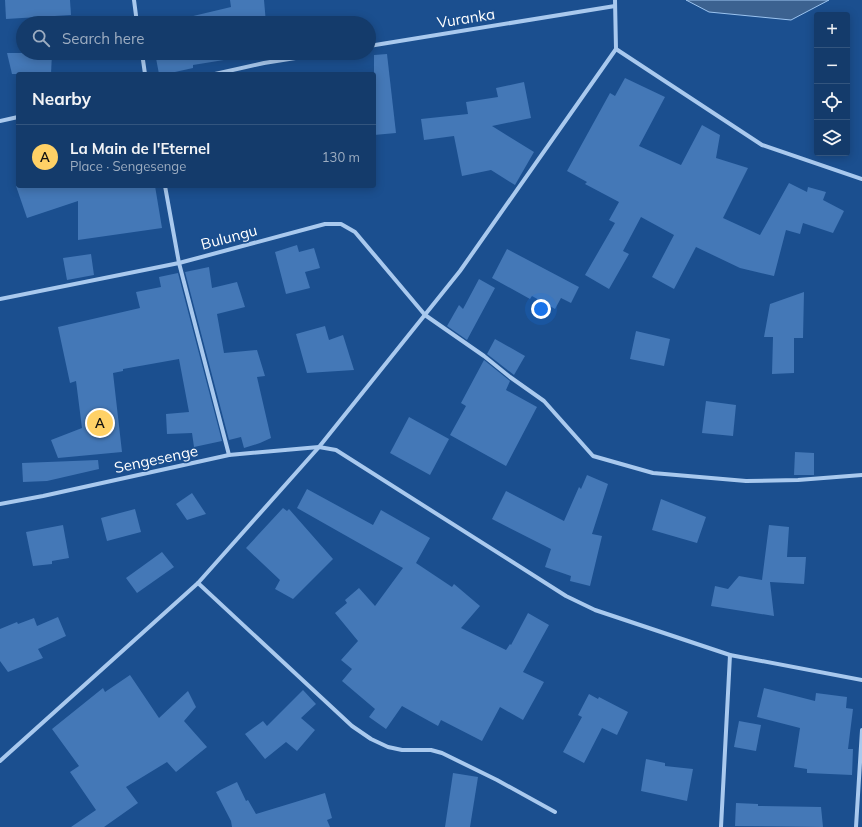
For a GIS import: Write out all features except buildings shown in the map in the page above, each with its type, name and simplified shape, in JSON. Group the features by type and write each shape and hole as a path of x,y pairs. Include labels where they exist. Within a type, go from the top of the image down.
{"street":[{"path":"134,0 136,16"},
{"path":"0,761 198,584 319,448 460,271 616,49 615,0"},
{"name":"Vuranka","path":"376,45 615,6"},
{"path":"616,49 762,145 862,179"},
{"path":"143,60 145,72"},
{"path":"224,72 283,60"},
{"path":"0,121 16,117"},
{"path":"165,188 179,263 229,455"},
{"name":"Bulungu","path":"0,299 179,263 325,224 341,224 355,232 425,315 544,401 593,456 653,473 746,481 798,480 862,475"},
{"name":"Sengesenge","path":"0,504 229,455 319,448 336,450 566,596 595,610 730,656 862,680"},
{"path":"198,584 352,726 371,739 388,747 402,750 431,750 442,753 497,780 555,812"},
{"path":"722,827 730,656"},
{"path":"856,827 862,730"}],"water":[{"path":"686,0 829,0 791,20 709,12"}],"place":[{"name":"La Main de l'Eternel","path":"100,423"}]}
